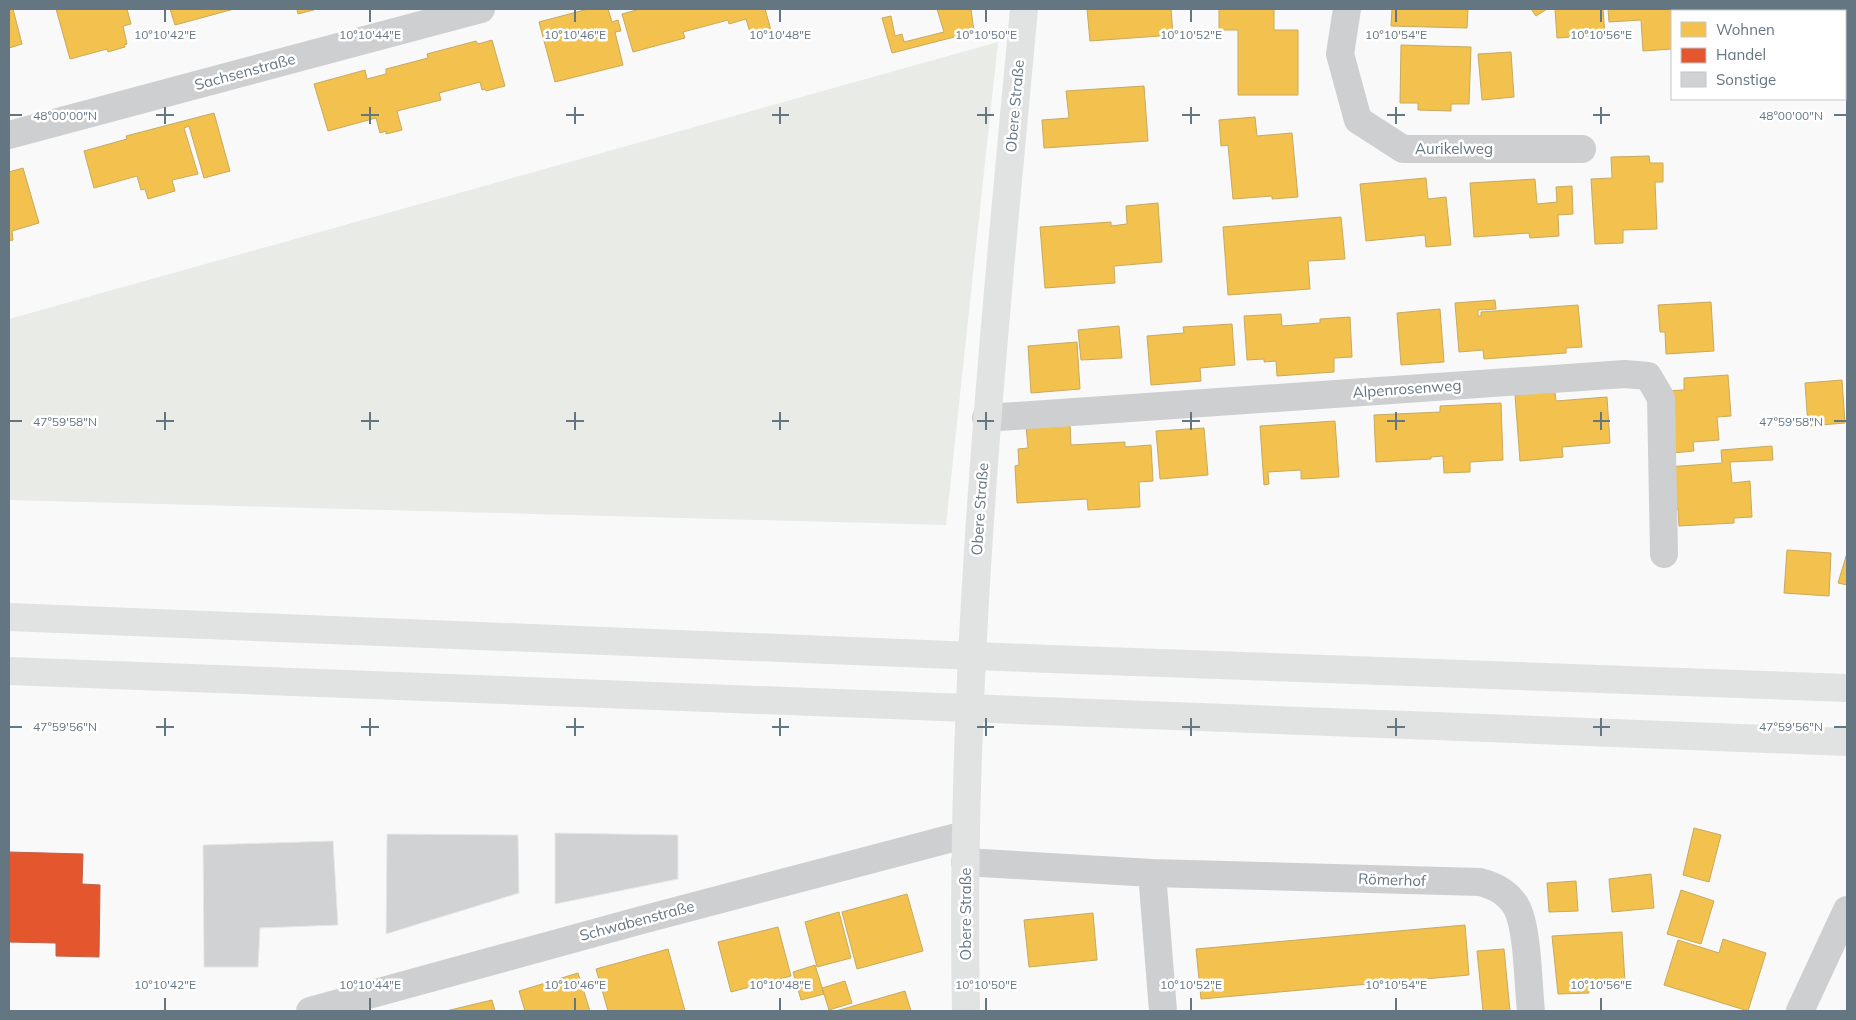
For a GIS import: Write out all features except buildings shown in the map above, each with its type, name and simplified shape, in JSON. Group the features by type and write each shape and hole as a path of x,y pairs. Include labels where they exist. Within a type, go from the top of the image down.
{"main road":[{"name":"Obere Straße","path":"966,1011 966,862 964,835 976,559 986,418 1024,9"},
{"path":"9,616 1494,677 1847,688"},
{"path":"9,671 1847,742"}],"street":[{"name":"Sachsenstraße","path":"9,135 481,9"},
{"name":"Aurikelweg","path":"1347,9 1340,54 1358,120 1403,149 1582,149"},
{"name":"Alpenrosenweg","path":"986,418 1625,374 1648,376 1661,398 1664,554"},
{"name":"Schwabenstraße","path":"310,1011 638,921 964,835"},
{"name":"Römerhof","path":"966,862 1152,873 1480,882 1497,886 1517,908 1522,924 1531,1011"},
{"path":"1152,873 1163,1011"},
{"path":"1800,1011 1847,910"}],"shaded area":[{"path":"998,42 946,525 9,500 9,319"}]}
